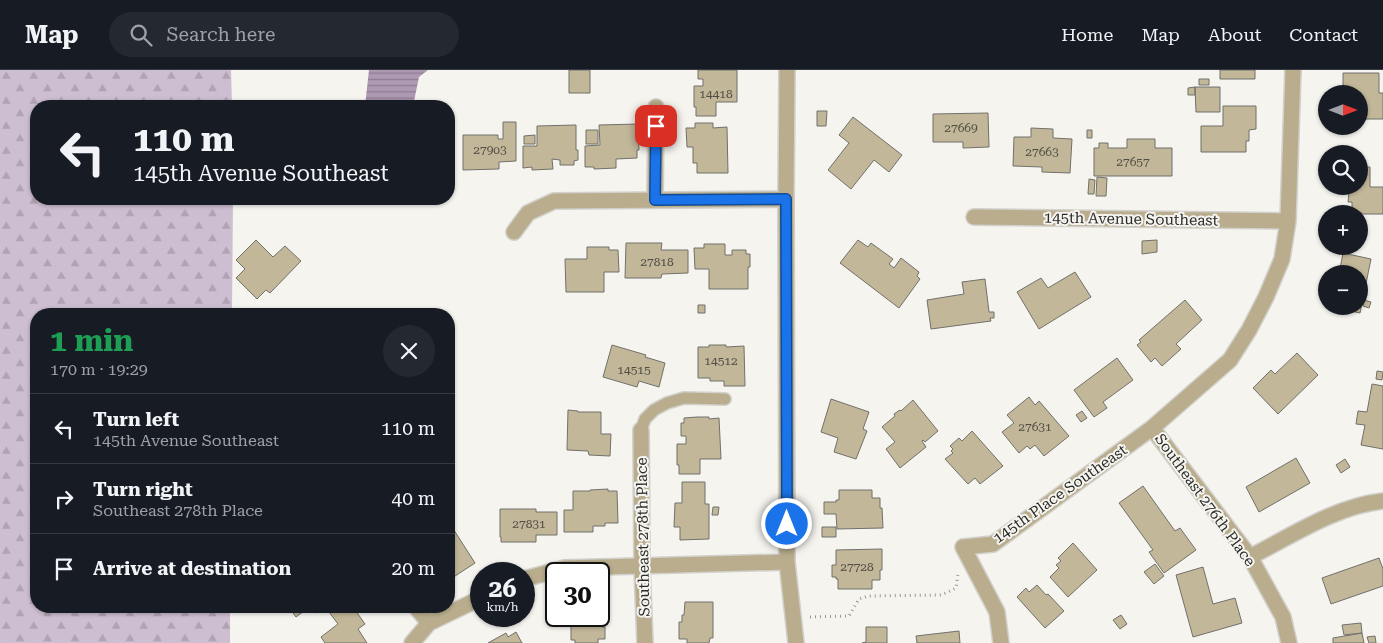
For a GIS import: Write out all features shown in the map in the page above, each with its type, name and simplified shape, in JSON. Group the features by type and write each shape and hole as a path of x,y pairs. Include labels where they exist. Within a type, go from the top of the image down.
{"street":[{"path":"787,70 787,562 796,643"},
{"name":"Southeast 276th Place","path":"1289,643 1283,617 1250,557 1152,428 1230,360 1249,330 1266,297 1282,259 1288,221 1293,70"},
{"path":"655,200 656,107"},
{"path":"514,232 528,213 554,201 786,199"},
{"name":"145th Avenue Southeast","path":"974,217 1288,221"},
{"name":"145th Place Southeast","path":"963,547 993,544 1152,428"},
{"name":"Southeast 278th Place","path":"641,430 642,566 645,643"},
{"path":"1250,557 1338,511 1383,501"},
{"path":"963,547 997,612 1001,643"},
{"path":"535,576 565,568 787,562"},
{"path":"455,610 470,603"},
{"path":"421,613 429,623"},
{"path":"412,643 429,623 450,613"}],"lane":[{"path":"641,430 645,419 654,410 667,403 684,398 724,399"}],"path":[{"path":"793,618 849,616 859,599 868,596 941,594 948,592 956,588 963,547"}],"green space":[{"path":"0,70 231,70 232,100 30,100 30,205 233,205 232,308 30,308 30,613 230,613 230,643 0,643"}],"shaded area":[{"path":"369,70 428,70 419,77 414,100 366,100"}],"building":[{"path":"569,70 590,70 590,93 569,93"},
{"path":"698,70 737,70 737,102 716,102 716,116 696,116 694,86 703,86 703,79 698,79"},
{"path":"1220,70 1255,70 1255,79 1220,79"},
{"path":"1343,73 1379,73 1379,93 1383,93 1383,119 1368,119 1368,85 1343,85"},
{"path":"1199,79 1209,79 1209,85 1199,85"},
{"path":"1195,87 1220,87 1220,112 1196,112"},
{"path":"1195,87 1195,95 1188,95 1188,88"},
{"path":"1223,106 1256,106 1256,129 1249,130 1246,152 1201,152 1201,126 1223,126"},
{"path":"817,111 827,111 826,126 817,126"},
{"path":"988,113 989,147 963,148 963,142 933,142 933,114"},
{"path":"853,117 902,155 889,172 874,160 851,189 828,170 849,143 839,135"},
{"path":"503,122 516,122 516,161 499,162 499,169 463,170 463,135 498,135 498,139 503,139"},
{"path":"695,123 713,123 713,128 727,127 728,173 697,173 697,163 693,163 693,147 687,147 686,128 695,128"},
{"path":"638,124 639,150 637,150 637,158 616,159 616,168 594,169 594,167 585,167 585,146 600,145 599,125"},
{"path":"576,125 578,160 574,161 574,165 560,165 560,160 552,159 553,169 532,170 532,167 523,168 523,146 537,146 537,126"},
{"path":"1031,128 1053,129 1053,138 1072,139 1070,173 1042,172 1042,167 1013,166 1014,137 1031,137"},
{"path":"586,130 598,130 598,144 586,144"},
{"path":"1087,130 1092,130 1092,138 1087,138"},
{"path":"535,135 535,144 524,144 524,136"},
{"path":"1127,139 1155,139 1155,148 1172,148 1172,176 1094,176 1094,148 1099,148 1099,143 1108,143 1108,148 1127,148"},
{"path":"1368,167 1370,167 1370,187 1383,187 1383,214 1368,214 1368,205 1352,205 1352,202 1348,202 1349,195 1368,195"},
{"path":"1097,177 1107,178 1106,196 1096,196"},
{"path":"1089,179 1095,180 1094,194 1088,194"},
{"path":"256,240 273,257 285,246 301,261 270,293 266,290 257,299 236,278 245,269 236,260"},
{"path":"858,240 868,247 871,243 893,259 889,264 894,268 901,258 919,272 917,276 920,279 899,308 840,263"},
{"path":"1157,240 1157,252 1142,254 1142,241"},
{"path":"626,243 662,243 661,250 688,250 688,273 662,274 661,278 625,278"},
{"path":"704,244 725,244 725,255 732,255 732,250 746,250 746,254 750,254 748,289 709,289 709,269 695,269 694,248 704,248"},
{"path":"587,247 609,247 609,250 618,250 619,272 604,272 604,292 566,292 565,259 587,259"},
{"path":"1343,255 1371,259 1368,274 1368,265 1341,265"},
{"path":"1075,272 1091,297 1039,329 1017,292 1041,278 1048,288"},
{"path":"985,279 989,312 994,312 994,318 990,318 991,321 931,329 927,300 964,294 962,282"},
{"path":"1185,300 1202,320 1176,344 1181,349 1162,366 1155,358 1151,362 1137,345 1141,342 1139,340"},
{"path":"698,305 705,305 705,313 698,313"},
{"path":"612,345 665,363 659,387 639,381 637,387 603,377"},
{"path":"709,345 726,345 726,347 744,346 745,386 724,386 724,381 710,381 710,378 698,378 698,347 709,347"},
{"path":"1297,353 1318,375 1278,414 1253,388 1271,370 1275,374"},
{"path":"1117,358 1133,380 1103,402 1107,408 1094,417 1074,390"},
{"path":"1377,371 1383,372 1382,380 1376,379"},
{"path":"1372,384 1383,386 1383,449 1361,445 1365,425 1356,424 1358,411 1367,412"},
{"path":"1029,397 1035,405 1039,401 1069,436 1044,456 1035,445 1030,449 1027,446 1019,453 1002,432 1014,423 1007,415"},
{"path":"831,399 869,412 863,429 867,431 856,459 834,452 838,438 821,432"},
{"path":"913,400 938,431 925,442 923,440 926,447 900,468 886,449 895,442 882,427 895,416 894,414 901,411"},
{"path":"568,410 601,412 601,434 611,434 610,456 589,455 588,451 567,450"},
{"path":"1082,411 1087,418 1081,422 1076,415"},
{"path":"684,418 719,418 721,459 700,459 700,474 679,474 677,444 686,444 686,436 681,436 681,423 684,423"},
{"path":"972,431 1003,466 980,484 975,478 968,484 945,459 953,453 951,451 953,449 950,446 959,438 962,441"},
{"path":"1296,458 1310,483 1259,512 1246,487"},
{"path":"1345,459 1350,467 1341,473 1336,465"},
{"path":"682,482 705,482 705,504 709,504 709,539 680,540 680,527 674,527 675,503 682,503"},
{"path":"1143,486 1175,531 1180,528 1196,550 1164,573 1149,552 1153,550 1119,503"},
{"path":"608,489 608,491 617,491 618,523 605,523 605,526 593,526 593,532 564,532 564,510 573,510 573,491"},
{"path":"839,490 872,490 872,498 880,498 883,528 837,529 836,514 824,514 824,502 836,502 836,500 839,500"},
{"path":"713,507 719,507 718,515 712,515"},
{"path":"500,509 536,509 536,512 557,512 557,535 536,535 536,542 501,542"},
{"path":"822,527 836,527 836,537 822,537"},
{"path":"455,532 474,562 470,562 470,566 455,576"},
{"path":"1073,543 1097,570 1068,597 1050,577 1059,568 1056,565 1061,561 1058,558"},
{"path":"882,549 880,580 872,580 872,589 838,589 838,579 832,577 832,565 836,565 836,550"},
{"path":"1379,558 1383,569 1383,586 1331,604 1322,578"},
{"path":"1155,564 1164,576 1154,584 1144,572"},
{"path":"1203,567 1213,604 1235,598 1242,623 1193,637 1176,575"},
{"path":"1037,585 1064,611 1045,628 1017,597 1026,588 1029,592"},
{"path":"685,602 713,602 713,638 710,638 709,643 687,643 687,639 679,639 679,622 682,622"},
{"path":"293,613 301,613 296,617"},
{"path":"330,613 357,613 365,624 358,629 367,643 325,643 321,637 338,624"},
{"path":"1121,615 1127,624 1120,629 1113,620"},
{"path":"1361,623 1362,633 1344,635 1342,625"},
{"path":"571,627 605,627 605,639 598,639 598,643 575,643 575,640 571,640"},
{"path":"866,627 887,627 887,643 862,643 866,642"},
{"path":"959,631 960,643 917,643 916,636"},
{"path":"516,632 522,643 488,643 506,633 508,637"},
{"path":"1362,633 1364,643 1333,643 1333,638"},
{"path":"1375,636 1376,643 1369,643 1367,637"}],"route":[{"path":"656,126 655,200 786,199 787,524"}]}
